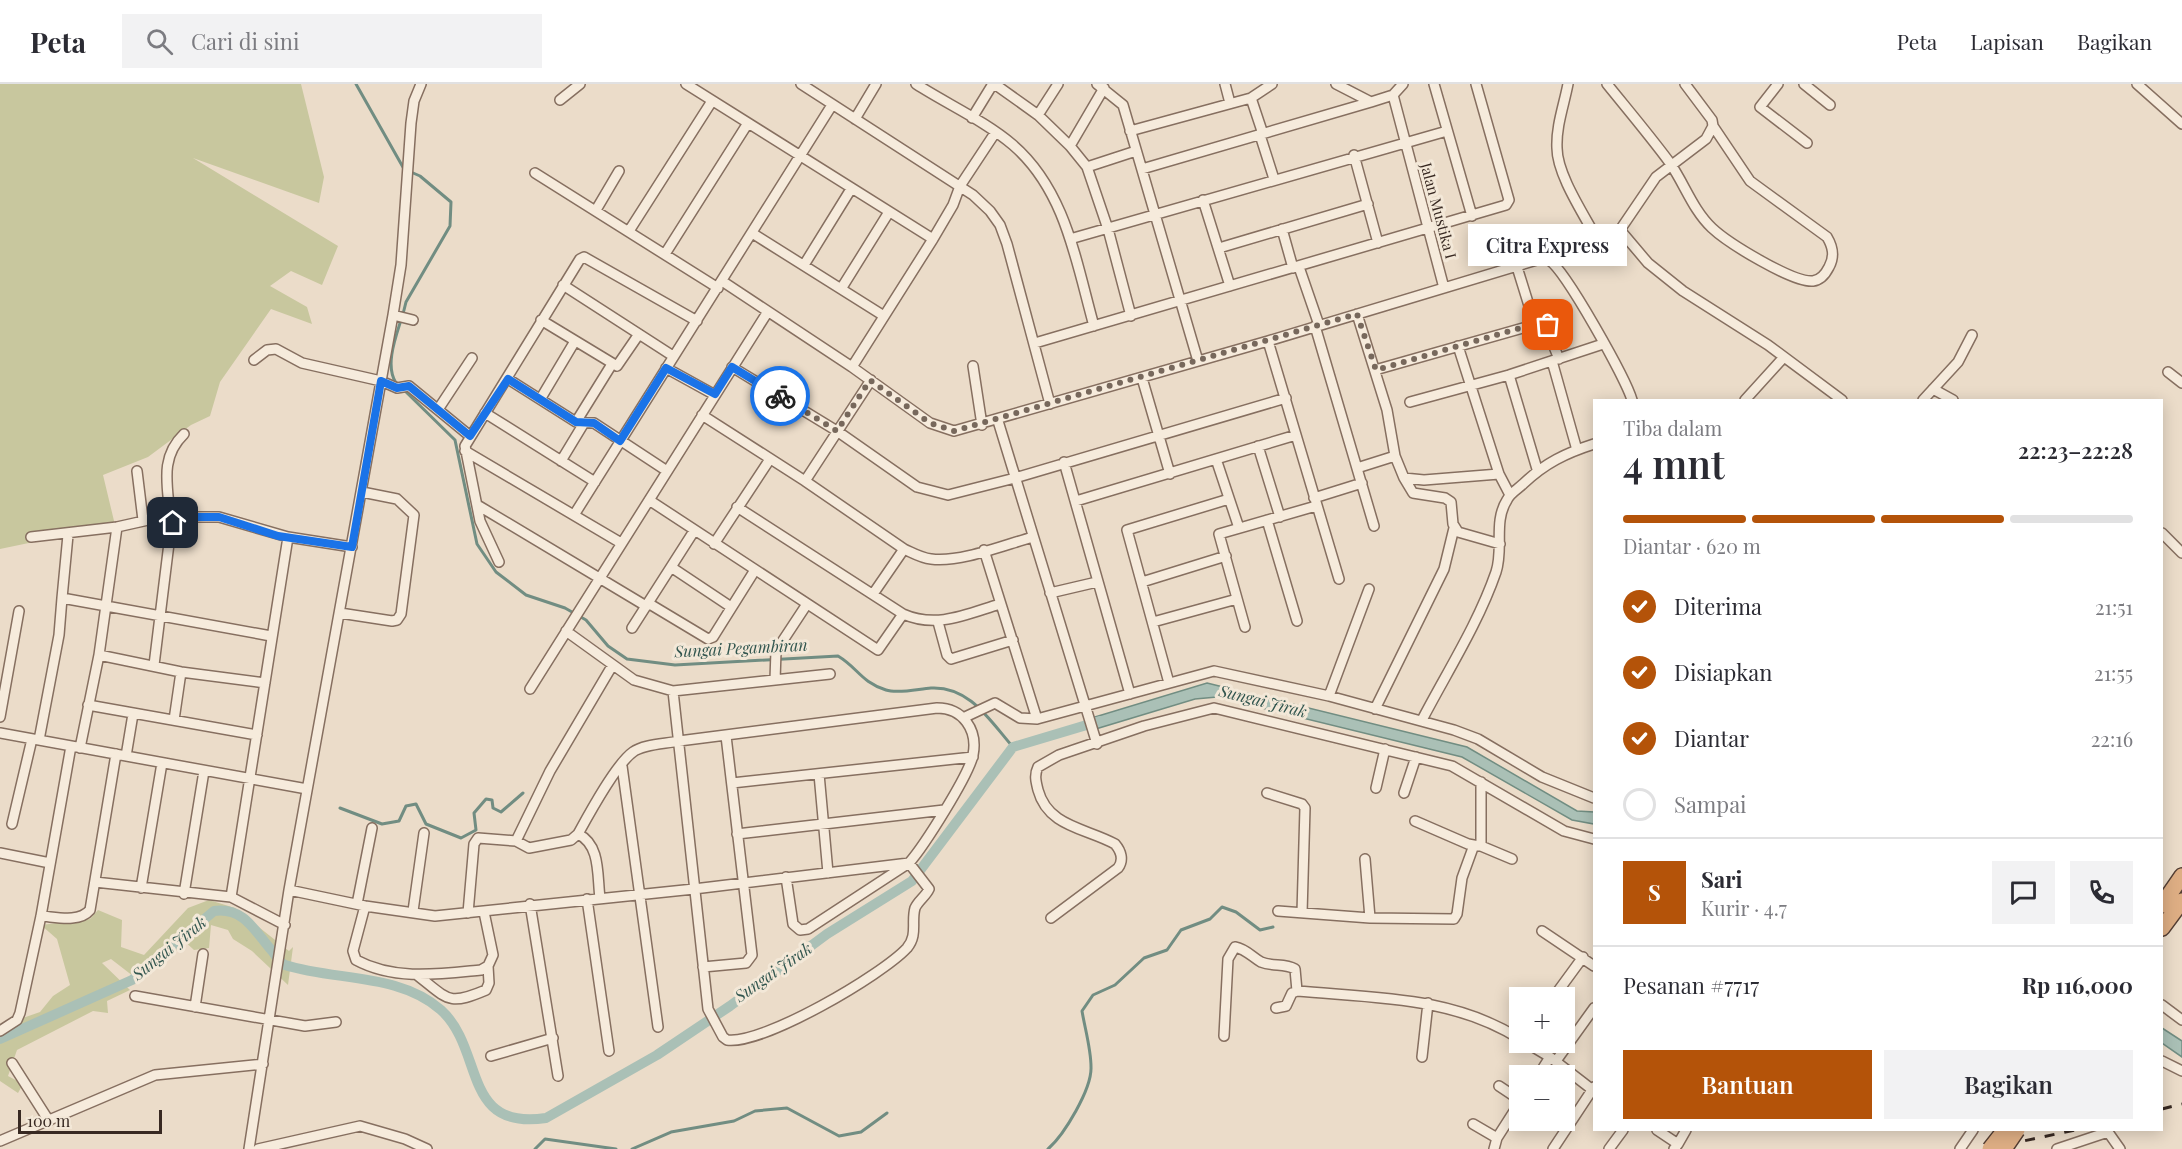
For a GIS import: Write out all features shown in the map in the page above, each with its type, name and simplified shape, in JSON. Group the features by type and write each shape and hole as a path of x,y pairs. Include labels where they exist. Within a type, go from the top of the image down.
{"highway":[{"path":"2163,924 2172,892 2182,876"},
{"path":"1990,1149 2004,1131"},
{"path":"2004,1149 2016,1131"}],"street":[{"path":"249,1149 289,890 381,381 402,318 401,265 408,167 414,101 421,84"},
{"path":"560,100 580,84"},
{"path":"686,84 933,240"},
{"path":"801,84 960,186 990,211 1000,225 1035,343 1050,404"},
{"path":"855,119 876,84"},
{"path":"916,84 1013,145 1040,173 1056,202 1070,239 1094,326"},
{"path":"1038,115 1058,84"},
{"path":"1225,84 1230,103"},
{"path":"1130,131 1251,98 1272,84"},
{"path":"1336,84 1371,102"},
{"path":"1142,170 1371,102 1392,95 1403,84"},
{"path":"1434,84 1472,216"},
{"path":"1035,343 1504,207 1509,200 1476,84"},
{"path":"1568,84 1557,130 1556,151 1567,180 1598,241"},
{"path":"1608,84 1671,165 1695,209 1715,231 1796,279 1813,281 1820,279 1833,260 1833,248 1827,237 1750,181 1713,126 1707,112 1685,84"},
{"path":"1778,84 1760,107 1807,143"},
{"path":"1804,84 1830,105"},
{"path":"2137,84 2182,124"},
{"path":"972,118 991,87 996,85 1009,88 1070,146 1087,166 1108,229 1131,316"},
{"path":"1070,146 1100,86 1122,101 1198,361"},
{"name":"Jalan Mustika I","path":"1392,95 1444,288"},
{"path":"1251,98 1274,179"},
{"path":"629,231 712,101"},
{"path":"574,515 832,105"},
{"path":"665,254 748,123"},
{"path":"535,174 665,254 767,313 852,367 930,423 954,431 982,425 1540,259 1560,260 1620,230 1650,183 1706,139 1713,126"},
{"path":"1070,239 1156,216 1354,155 1447,131"},
{"path":"852,367 933,240 953,205 960,186 995,133"},
{"path":"1087,166 1136,151"},
{"path":"1354,155 1378,243"},
{"path":"596,210 619,171"},
{"path":"804,265 851,189"},
{"path":"1203,200 1230,286"},
{"path":"1219,248 1368,204"},
{"path":"841,289 889,212"},
{"path":"1282,229 1317,326 1374,526"},
{"path":"1620,230 1648,263 1683,291 1784,357 1841,399"},
{"path":"752,233 884,316"},
{"path":"499,562 480,521 479,506 465,451 470,436 508,379 562,285 584,257 697,321"},
{"path":"1560,260 1603,344 1627,382 1632,399"},
{"path":"1516,267 1535,325"},
{"path":"562,285 674,356"},
{"path":"530,689 767,313"},
{"path":"1357,314 1376,370 1387,410 1395,456 1404,478 1413,494 1444,498 1451,502 1454,528 1444,568 1375,709"},
{"path":"542,320 612,364 620,364 639,334"},
{"path":"1376,370 1546,322 1577,450"},
{"path":"1924,399 1958,362 1972,335"},
{"path":"541,398 575,341"},
{"path":"1268,341 1339,579"},
{"path":"1410,402 1509,375 1603,344"},
{"path":"1458,346 1469,386 1500,474 1510,495"},
{"path":"254,360 267,350 276,349 302,363 381,381 397,388 409,386 439,408 470,436"},
{"path":"1746,399 1784,357"},
{"path":"439,408 472,358"},
{"path":"561,461 612,364"},
{"path":"973,366 982,425"},
{"path":"732,367 837,431 917,487 934,493 958,494 1286,398"},
{"path":"666,368 715,394"},
{"path":"2168,372 2182,383"},
{"path":"1509,375 1537,469"},
{"path":"1142,378 1161,435 1170,474"},
{"path":"508,379 580,423 594,423 667,471"},
{"path":"806,481 870,380"},
{"path":"1933,389 1951,399"},
{"path":"1825,399 1832,393"},
{"path":"485,413 595,482"},
{"path":"702,415 921,558 940,560 1033,537"},
{"path":"998,420 1097,744"},
{"path":"154,665 173,523 170,517 167,461 173,446 184,434"},
{"path":"1076,501 1296,435"},
{"path":"1422,720 1477,616 1496,572 1501,513 1510,495 1537,469 1593,444"},
{"path":"1258,446 1280,517"},
{"path":"465,451 621,543"},
{"path":"1357,468 1395,456"},
{"path":"714,544 770,459"},
{"path":"1216,459 1239,528"},
{"path":"1064,462 1130,694"},
{"path":"136,471 143,520"},
{"path":"1404,478 1424,480 1500,474"},
{"path":"1245,627 1219,534 1280,517 1362,483"},
{"path":"340,613 392,621 397,620 401,614 414,515 397,499 362,492"},
{"path":"648,500 878,650 903,615"},
{"path":"1169,683 1127,530 1229,500"},
{"path":"479,506 708,639 713,637 756,570"},
{"path":"737,507 903,615 918,621 938,622 1000,604"},
{"path":"31,537 68,535 170,517 219,517 288,537 352,547"},
{"path":"1267,520 1297,621"},
{"path":"0,1031 17,1020 20,1013 75,747 88,705 99,655 117,527"},
{"path":"1454,528 1462,534 1500,544"},
{"path":"632,628 694,531"},
{"path":"2163,534 2182,553"},
{"path":"12,824 35,739 59,634 68,535"},
{"path":"231,897 288,537"},
{"path":"873,594 904,549"},
{"path":"984,550 1037,719"},
{"path":"1142,582 1226,556"},
{"path":"671,567 731,608"},
{"path":"1050,593 1097,582"},
{"path":"1329,696 1369,589"},
{"path":"62,598 271,636"},
{"path":"1153,622 1237,599"},
{"path":"775,680 774,656 807,604"},
{"path":"0,717 19,611"},
{"path":"938,622 947,656 951,659 1013,640"},
{"path":"567,630 612,666 634,680 673,691 830,674"},
{"path":"99,655 181,672 265,683"},
{"path":"516,841 550,771 612,666"},
{"path":"967,716 995,703 1020,718 1037,719 1085,709 1214,671 1329,696 1422,720 1478,740 1542,777 1593,798"},
{"path":"174,720 181,672"},
{"path":"673,691 708,1009 723,1037 732,1040 778,1026 830,1004 906,948 913,936 915,908 927,893 929,886 912,866"},
{"path":"88,705 257,735"},
{"path":"468,913 475,841 484,837 516,841 534,848 571,840 578,834 622,766 632,753 639,749 679,741 937,708 956,710 967,716 973,739 973,757 912,866 804,930 793,924 786,877"},
{"path":"1051,918 1118,868 1122,860 1115,844 1051,814 1040,796 1035,780 1038,767 1047,761 1144,726 1214,708 1452,766 1564,831 1593,838"},
{"path":"126,756 133,714"},
{"path":"0,733 307,789"},
{"path":"703,967 746,963 752,955 726,736"},
{"path":"1376,788 1385,748"},
{"path":"41,916 75,918 85,915 93,901 116,754"},
{"path":"732,783 973,757"},
{"path":"1404,793 1416,757"},
{"path":"141,888 162,763"},
{"path":"622,766 658,1027"},
{"path":"184,894 204,771"},
{"path":"819,774 828,873"},
{"path":"1278,911 1370,918 1454,919 1457,914 1462,878 1478,846 1481,782"},
{"path":"1267,792 1302,804 1305,808 1302,913"},
{"path":"737,834 944,810"},
{"path":"1415,821 1512,859"},
{"path":"372,828 353,951 356,960 371,966 417,975 481,970 488,966"},
{"path":"413,911 424,833"},
{"path":"578,834 586,838 594,852 600,898"},
{"path":"0,853 50,863"},
{"path":"1365,859 1370,918"},
{"path":"289,890 361,905 435,916 484,912 531,904 694,890 786,877 912,866"},
{"path":"95,882 184,894 231,897 285,925"},
{"path":"588,899 609,1051"},
{"path":"531,904 558,1076"},
{"path":"417,975 452,1000 460,1001 486,990 489,983 488,966 492,955 484,912"},
{"path":"1542,931 1593,965"},
{"path":"1224,1036 1228,959 1235,947 1260,961 1286,965 1295,969 1297,991"},
{"path":"195,1007 203,954"},
{"path":"1561,987 1583,957"},
{"path":"1276,1008 1286,1006 1292,993 1297,991 1428,1004 1461,1010 1509,1033"},
{"path":"135,996 305,1026 336,1022"},
{"path":"1422,1057 1428,1004"},
{"path":"2163,1006 2182,1020"},
{"path":"1548,1065 1593,1009"},
{"path":"491,1056 553,1038"},
{"path":"1543,1053 1593,1088"},
{"path":"2163,1062 2182,1071"},
{"path":"12,1063 49,1121"},
{"path":"0,1141 155,1075 263,1064"},
{"path":"1499,1086 1509,1093"},
{"path":"1553,1149 1593,1090"},
{"path":"1494,1149 1497,1138 1509,1119"},
{"path":"1473,1124 1497,1138"},
{"path":"258,1149 360,1126 405,1139 427,1149"},
{"path":"1609,1149 1622,1131"},
{"path":"1658,1131 1676,1146 1685,1131"},
{"path":"1960,1149 1972,1131"},
{"path":"2057,1149 2108,1132 2120,1149"}],"green space":[{"path":"0,84 301,84 324,177 319,203 193,158 338,246 322,285 291,271 270,286 307,307 312,324 271,309 220,382 210,416 191,425 148,457 103,475 115,525 0,549"},
{"path":"209,900 235,908 289,951 293,947 288,985 252,951 233,939 228,930 211,925 209,948 194,950 181,938 176,951 159,948 152,969 133,976 111,959 102,963 130,990 107,1001 108,1013 93,1011 17,1050 8,1076 23,1084 18,1093 0,1081 0,1026 40,1012 53,996 70,985 57,939 41,925 90,919 98,910 122,920 121,947 144,955 188,908"}],"water":[{"path":"1207,683 1467,747 1577,811 1593,812 1593,824 1572,820 1462,757 1217,697 1195,699 1089,731 1085,720"},
{"path":"2163,1029 2182,1041 2182,1057 2163,1044"}],"waterway":[{"name":"Sungai Pegambiran","path":"356,84 404,169 420,176 451,202 450,226 406,302 403,314"},
{"name":"Sungai Pegambiran","path":"396,383 391,361 401,320"},
{"name":"Sungai Pegambiran","path":"403,389 455,440 477,544 496,572 526,595 565,608 586,620 608,646 627,659 675,665 838,656 865,679 886,690 931,688 957,693 978,707 1013,747"},
{"name":"Sungai Jirak","path":"0,1039 132,980 214,911 225,911 234,913 248,922 278,960 285,965 387,984 424,998 441,1010 455,1027 478,1084 487,1100 500,1112 519,1119 546,1118 657,1055 730,1006 827,934 912,881 1013,747 1100,721"},
{"path":"340,808 382,824 399,821 406,806 416,804 426,824 461,838 476,830 474,813 486,799 492,800 493,808 501,812 523,793"},
{"path":"1048,1149 1069,1123 1087,1087 1091,1060 1082,1011 1093,995 1115,985 1144,958 1167,950 1181,930 1210,919 1222,907 1236,912 1260,930 1273,927"},
{"path":"632,1149 671,1132 734,1121 755,1111 787,1108 839,1136 861,1132 887,1113"},
{"path":"535,1149 545,1139 616,1149"}],"railway":[{"path":"2163,1109 2182,1104"},
{"path":"1986,1149 2070,1131"}],"way so far":[{"path":"780,396 837,431 870,380 930,423 954,431 982,425 1357,314 1376,370 1541,322 1546,322 1548,325"}],"place":[{"name":"Citra Express","path":"1548,325"}],"route":[{"path":"173,523 170,517 219,517 278,536 352,547 381,381 397,388 409,386 439,408 470,436 508,379 576,422 594,423 620,441 666,368 715,394 732,367 780,396"}]}
